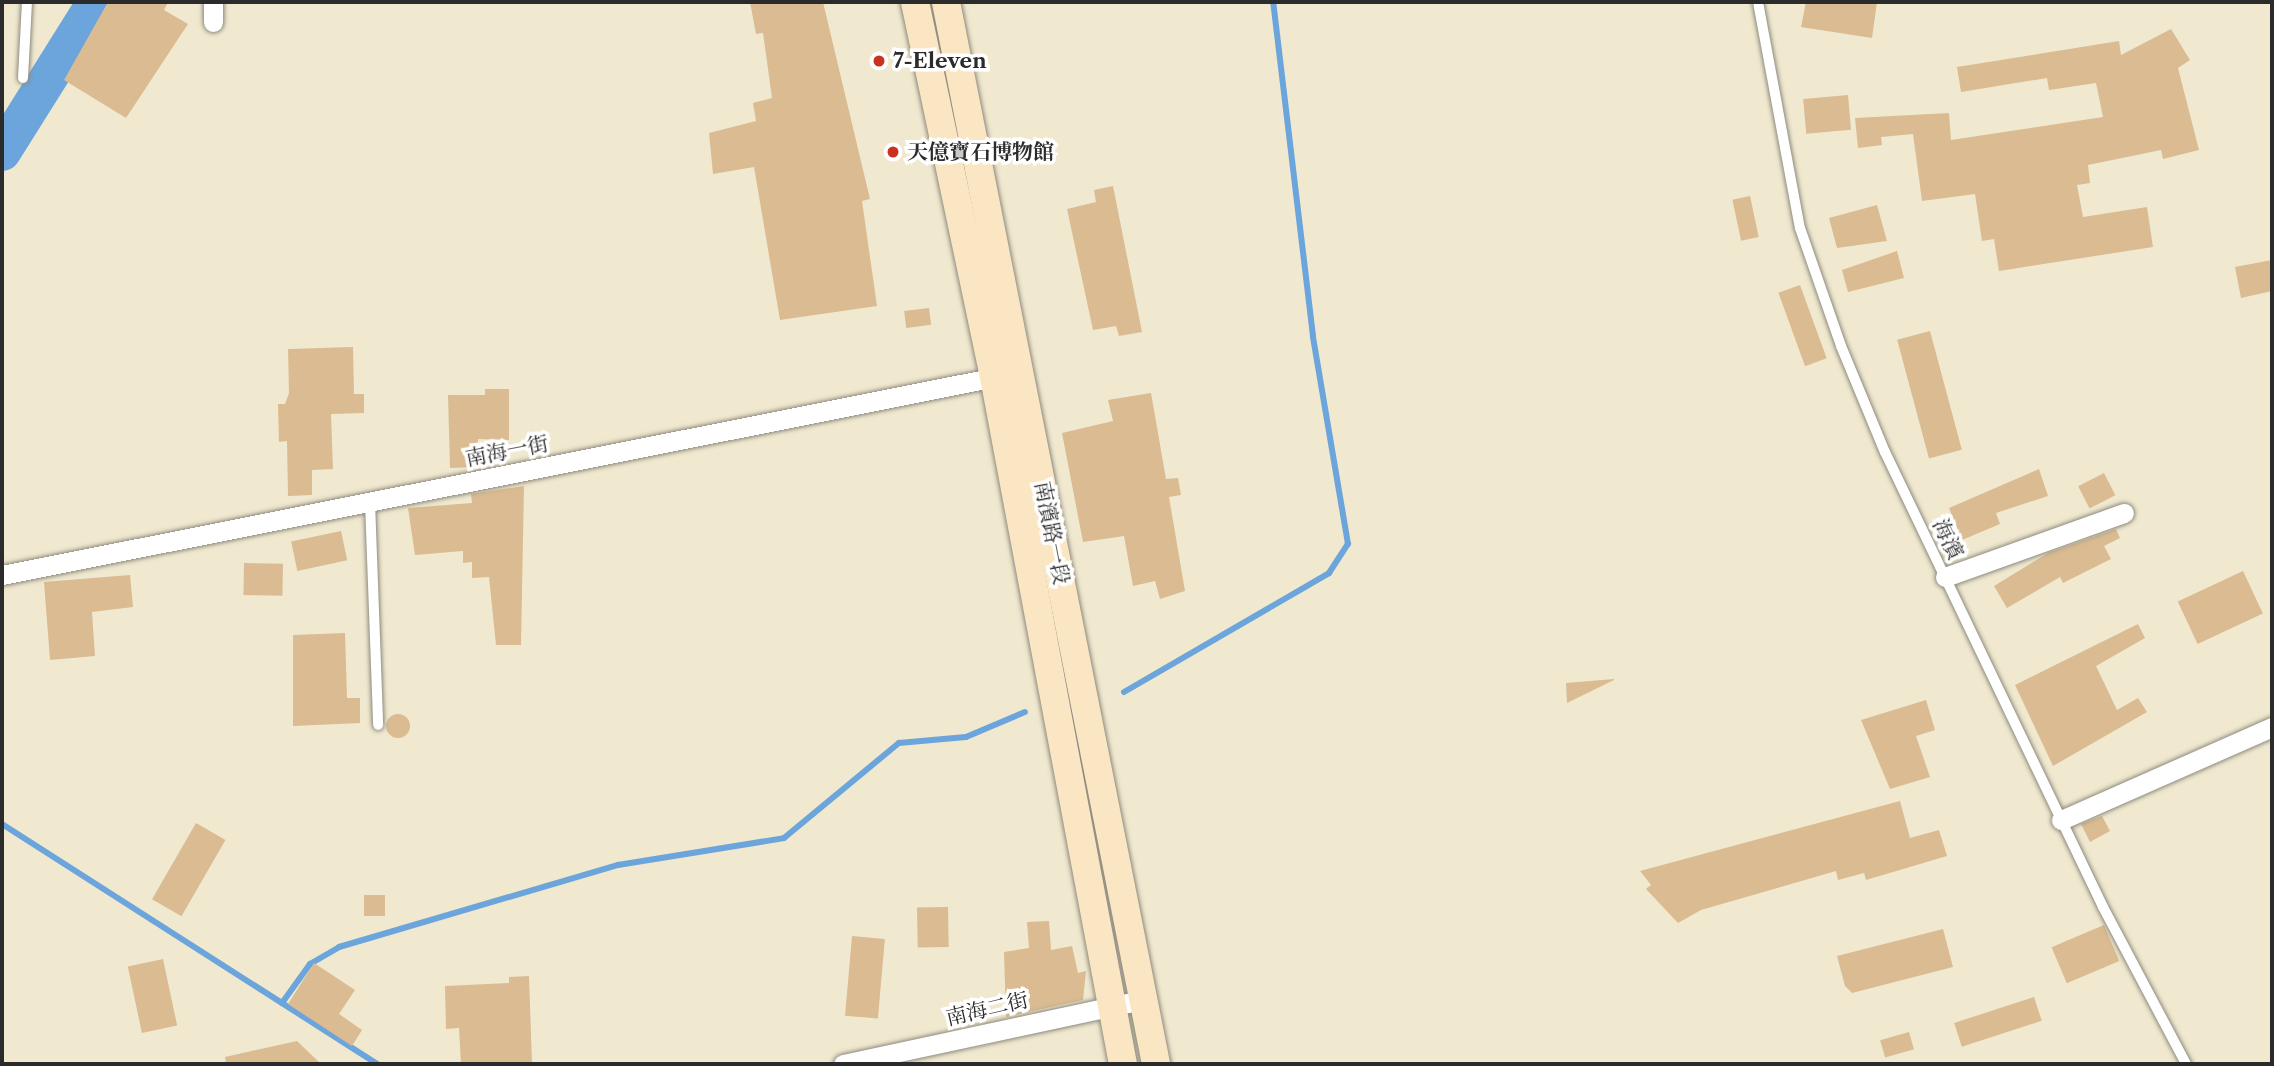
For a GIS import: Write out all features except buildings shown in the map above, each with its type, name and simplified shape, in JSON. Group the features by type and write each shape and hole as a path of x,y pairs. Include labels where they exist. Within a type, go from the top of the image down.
{"main road":[{"name":"南濱路一段","path":"915,2 1008,375 1156,1064"},
{"name":"南濱路一段","path":"946,2 1109,1005 1123,1064"}],"street":[{"name":"南海一街","path":"2,575 1008,375"},
{"path":"1945,577 2124,513"},
{"path":"2061,820 2272,727"},
{"name":"南海二街","path":"843,1064 1142,1000"}],"lane":[{"path":"23,78 27,2"},
{"name":"海濱","path":"1758,2 1800,228 1885,452 2061,820 2186,1064"},
{"path":"370,502 379,725"}],"waterway":[{"path":"2,152 96,2"},
{"path":"1124,692 1329,573 1348,544 1313,336 1273,2"},
{"path":"282,1003 310,964 339,947 618,865 784,838 899,743 966,737 1025,712"},
{"path":"2,824 378,1064"}],"place":[{"name":"7-Eleven","path":"879,61"},
{"name":"天億寶石博物館","path":"893,152"}]}
